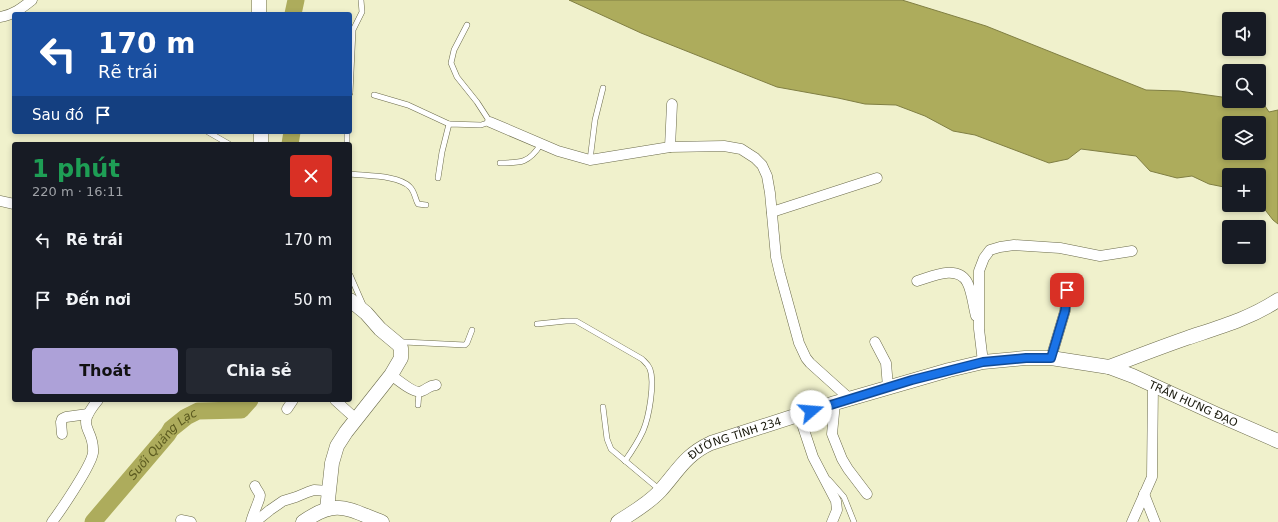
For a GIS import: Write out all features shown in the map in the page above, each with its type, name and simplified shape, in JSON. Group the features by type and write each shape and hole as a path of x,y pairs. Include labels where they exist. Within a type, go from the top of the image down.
{"main road":[{"path":"259,12 260,0"},
{"path":"1109,367 1240,321 1256,314 1278,300"},
{"path":"327,509 333,454 341,439 392,375 401,358 401,348 398,344 352,302"},
{"name":"ĐƯỜNG TỈNH 234","path":"618,522 652,499 661,490 678,467 687,458 703,447 799,414 983,362 1026,358 1051,358 1109,367"},
{"name":"TRẦN HƯNG ĐẠO","path":"1109,367 1153,384 1278,441"},
{"path":"303,522 315,514 327,509 341,508 382,522"}],"street":[{"path":"14,12 32,0"},
{"path":"0,17 12,13"},
{"path":"670,147 672,104"},
{"path":"490,122 558,151 590,160 670,147 724,146 741,149 748,153 762,165 767,176 770,192 776,257 799,344 810,363 850,399"},
{"path":"772,212 877,178"},
{"path":"0,201 12,204"},
{"path":"979,329 980,271 984,258 990,250 1014,245 1060,248 1100,256 1132,251"},
{"path":"917,281 944,273 957,274 968,284 979,329 983,362"},
{"path":"1051,358 1065,311 1067,290"},
{"path":"875,342 886,363 888,388"},
{"path":"392,375 419,392 429,386 436,385"},
{"path":"1132,522 1152,477 1153,384"},
{"path":"52,522 86,469 93,454 92,444 85,425 88,414 97,402"},
{"path":"287,409 292,402"},
{"path":"336,402 356,420"},
{"path":"835,403 832,434 842,459 868,494"},
{"path":"62,434 62,419 66,417 88,414"},
{"path":"799,414 813,457 830,487 837,505 836,515 832,522"},
{"path":"251,522 255,506 260,498 255,486"},
{"path":"255,522 283,501 296,498 314,490 329,491"},
{"path":"1144,494 1155,522"}],"lane":[{"path":"352,51 353,30 362,12 361,0"},
{"path":"374,95 408,105 449,124 481,125 490,122 477,102 457,77 451,63 454,50 466,25"},
{"path":"590,160 595,120 603,88"},
{"path":"438,178 442,152 449,124"},
{"path":"211,134 225,142"},
{"path":"500,163 524,161 534,154 542,143"},
{"path":"352,174 393,179 402,182 410,187 418,204 426,205"},
{"path":"352,279 366,313"},
{"path":"537,324 566,321 576,322 635,355 647,364 651,376 650,407 644,429 636,445 625,461"},
{"path":"398,344 404,342 465,345 472,330"},
{"path":"418,405 419,392"},
{"path":"603,408 608,443 611,449 661,490"},
{"path":"821,472 844,497 854,522"},
{"path":"849,510 849,522"}],"shaded area":[{"path":"569,0 902,0 986,26 1146,90 1179,91 1222,97 1222,108 1266,108 1269,112 1278,110 1278,224 1266,211 1266,168 1222,168 1222,187 1209,184 1192,176 1177,178 1150,171 1136,156 1081,149 1068,159 1049,163 975,135 953,131 925,116 896,105 865,104 777,87 641,33"}],"waterway":[{"name":"Suối Quảng Lạc","path":"293,12 296,0"},
{"name":"Suối Quảng Lạc","path":"290,142 292,134"},
{"name":"Suối Quảng Lạc","path":"93,522 171,429 186,417 198,411 241,410 248,402"}],"route":[{"path":"811,411 912,380 983,362 1026,358 1051,358 1065,311 1067,290"}]}
